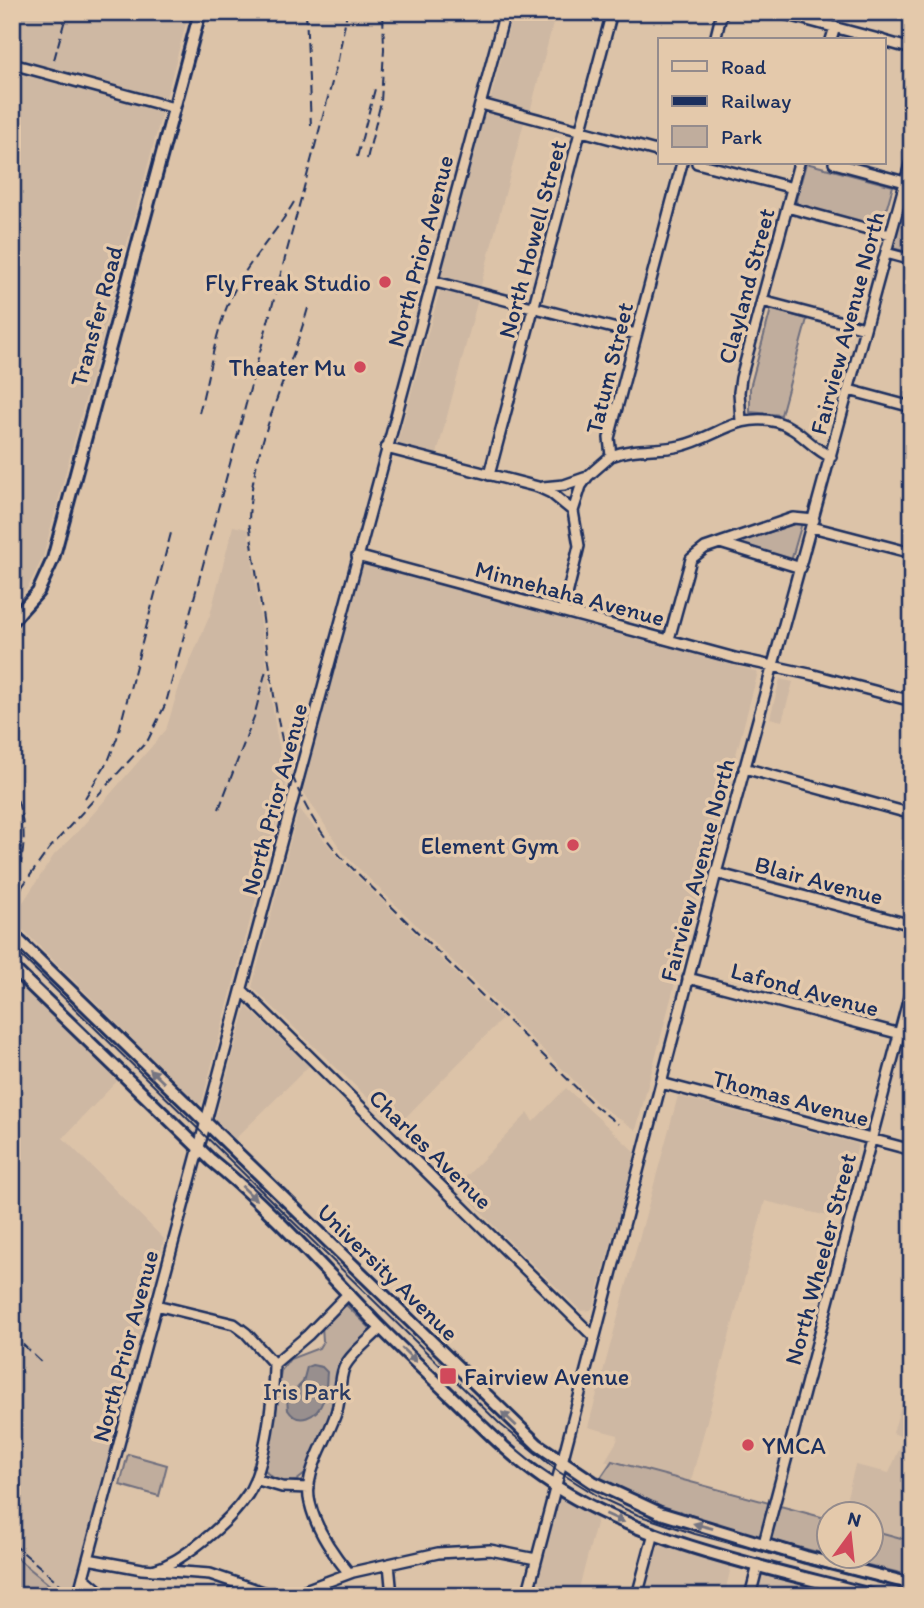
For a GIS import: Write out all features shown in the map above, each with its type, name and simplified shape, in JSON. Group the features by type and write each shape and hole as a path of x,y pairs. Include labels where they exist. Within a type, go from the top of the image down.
{"main road":[{"name":"Transfer Road","path":"12,621 38,592 52,559 200,12"},
{"name":"University Avenue","path":"12,934 538,1446 593,1482 644,1507 806,1557 912,1584"},
{"name":"University Avenue","path":"12,967 198,1148 239,1184 381,1328 506,1449 555,1486 598,1511 654,1533 758,1565 875,1596"}],"street":[{"name":"North Prior Avenue","path":"78,1596 505,12"},
{"name":"North Howell Street","path":"489,475 612,12"},
{"path":"716,38 722,12"},
{"path":"776,12 876,38"},
{"path":"832,38 835,27"},
{"path":"886,41 912,49"},
{"path":"12,64 174,108"},
{"path":"481,104 658,151"},
{"name":"Fairview Avenue North","path":"527,1596 744,768 912,157"},
{"name":"Tatum Street","path":"573,511 581,486 588,476 611,456 609,438 682,164"},
{"path":"701,164 793,188"},
{"name":"Clayland Street","path":"741,421 741,378 799,164"},
{"path":"838,164 905,182"},
{"path":"787,207 890,235"},
{"path":"886,253 912,260"},
{"path":"432,281 636,334"},
{"path":"762,302 865,328"},
{"path":"849,390 912,407"},
{"path":"611,456 682,446 741,421 759,419 781,423 831,457"},
{"path":"386,449 538,487 551,493 573,511 579,546 563,611"},
{"path":"538,487 564,485 588,476"},
{"path":"668,639 691,559 700,551 793,518 912,553"},
{"path":"720,544 801,568"},
{"name":"Minnehaha Avenue","path":"357,556 912,701"},
{"path":"744,768 912,814"},
{"name":"Blair Avenue","path":"716,873 912,925"},
{"name":"Lafond Avenue","path":"688,978 912,1037"},
{"name":"North Wheeler Street","path":"764,1543 912,986"},
{"name":"Charles Avenue","path":"242,990 594,1336"},
{"name":"Thomas Avenue","path":"661,1083 912,1150"},
{"path":"153,1570 173,1562 210,1536 247,1494 255,1479 265,1443 274,1364 309,1335 349,1293"},
{"path":"156,1305 234,1324 246,1333 274,1364"},
{"path":"349,1573 326,1541 309,1502 309,1489 315,1464 337,1410 344,1368 381,1328"},
{"path":"255,1479 282,1487 309,1489"},
{"path":"637,1596 654,1533"},
{"path":"190,1550 190,1563 198,1572"},
{"path":"289,1596 349,1573 417,1556 465,1550 506,1552 536,1559"},
{"path":"88,1559 153,1570 198,1572 275,1596"},
{"path":"389,1564 392,1596"},
{"path":"750,1596 758,1565"},
{"path":"83,1577 105,1596"}],"shaded area":[{"path":"12,12 189,12 43,557 28,587 12,606"},
{"path":"513,12 556,12 530,112 490,101"},
{"path":"484,111 524,122 480,289 440,279"},
{"path":"440,290 478,299 437,454 397,444"},
{"path":"233,526 248,529 276,732 287,781 202,1102 198,1104 12,919 54,855 166,730 179,687 210,615"},
{"path":"360,562 758,672 636,1130 599,1105 343,853 303,791"},
{"path":"780,679 793,682 782,721 770,718"},
{"path":"299,808 337,856 502,1019 397,1126 252,987"},
{"path":"12,974 117,1081 63,1138 164,1239 76,1589 70,1596 64,1596 12,1554"},
{"path":"246,1006 309,1066 232,1142 213,1126"},
{"path":"566,1088 636,1153 594,1305 591,1310 581,1311 490,1222 458,1185 528,1113 533,1122"},
{"path":"678,1096 858,1144 840,1219 765,1201 691,1481 613,1460 610,1463 605,1461 618,1435 588,1427"},
{"path":"307,1367 322,1367 327,1372 324,1398 312,1415 297,1418 288,1410 287,1399 303,1382"},
{"path":"912,1373 912,1540 886,1533 886,1500 846,1500 855,1465 889,1473 904,1438 893,1433"},
{"path":"562,1495 598,1516 577,1596 532,1596 557,1501"},
{"path":"657,1537 732,1563 726,1588 742,1593 741,1596 685,1596 645,1585"},
{"path":"763,1571 795,1580 790,1596 756,1596"}],"green space":[{"path":"806,164 893,186 881,228 798,206 796,200"},
{"path":"912,179 912,253 892,248"},
{"path":"771,309 807,319 781,415 750,412 750,388"},
{"path":"802,523 791,561 739,545 743,541"},
{"name":"Iris Park","path":"344,1303 373,1331 341,1365 327,1427 305,1474 296,1481 281,1483 267,1473 263,1466 281,1371 290,1359 319,1348 323,1341 322,1326"},
{"path":"128,1454 167,1465 159,1496 120,1485"},
{"path":"612,1461 816,1516 816,1552 689,1519 599,1480"},
{"path":"886,1534 912,1541 912,1576 886,1570"},
{"path":"12,1554 63,1596 12,1596"}],"tram line":[{"path":"12,947 501,1425 559,1472 601,1498 638,1515 695,1534 912,1591"}],"railway":[{"path":"54,60 67,12"},
{"path":"306,12 311,126"},
{"path":"12,901 49,849 148,740 166,703 338,60 347,12"},
{"path":"367,159 381,102 383,12"},
{"path":"357,157 375,89"},
{"path":"199,413 225,310 245,272 294,202"},
{"path":"308,308 263,439 251,493 249,521 277,712 288,762 297,787 323,834 342,858 595,1106 618,1124"},
{"path":"85,798 109,759 117,738 171,533"},
{"path":"219,809 254,717 266,670"},
{"path":"12,786 21,811 24,837 21,862 12,887"},
{"path":"12,1334 44,1365"},
{"path":"12,1543 74,1596"}],"place":[{"name":"Fly Freak Studio","path":"385,282"},
{"name":"Theater Mu","path":"360,367"},
{"name":"Element Gym","path":"573,845"},
{"name":"Fairview Avenue","path":"448,1376"},
{"name":"YMCA","path":"748,1445"}]}
